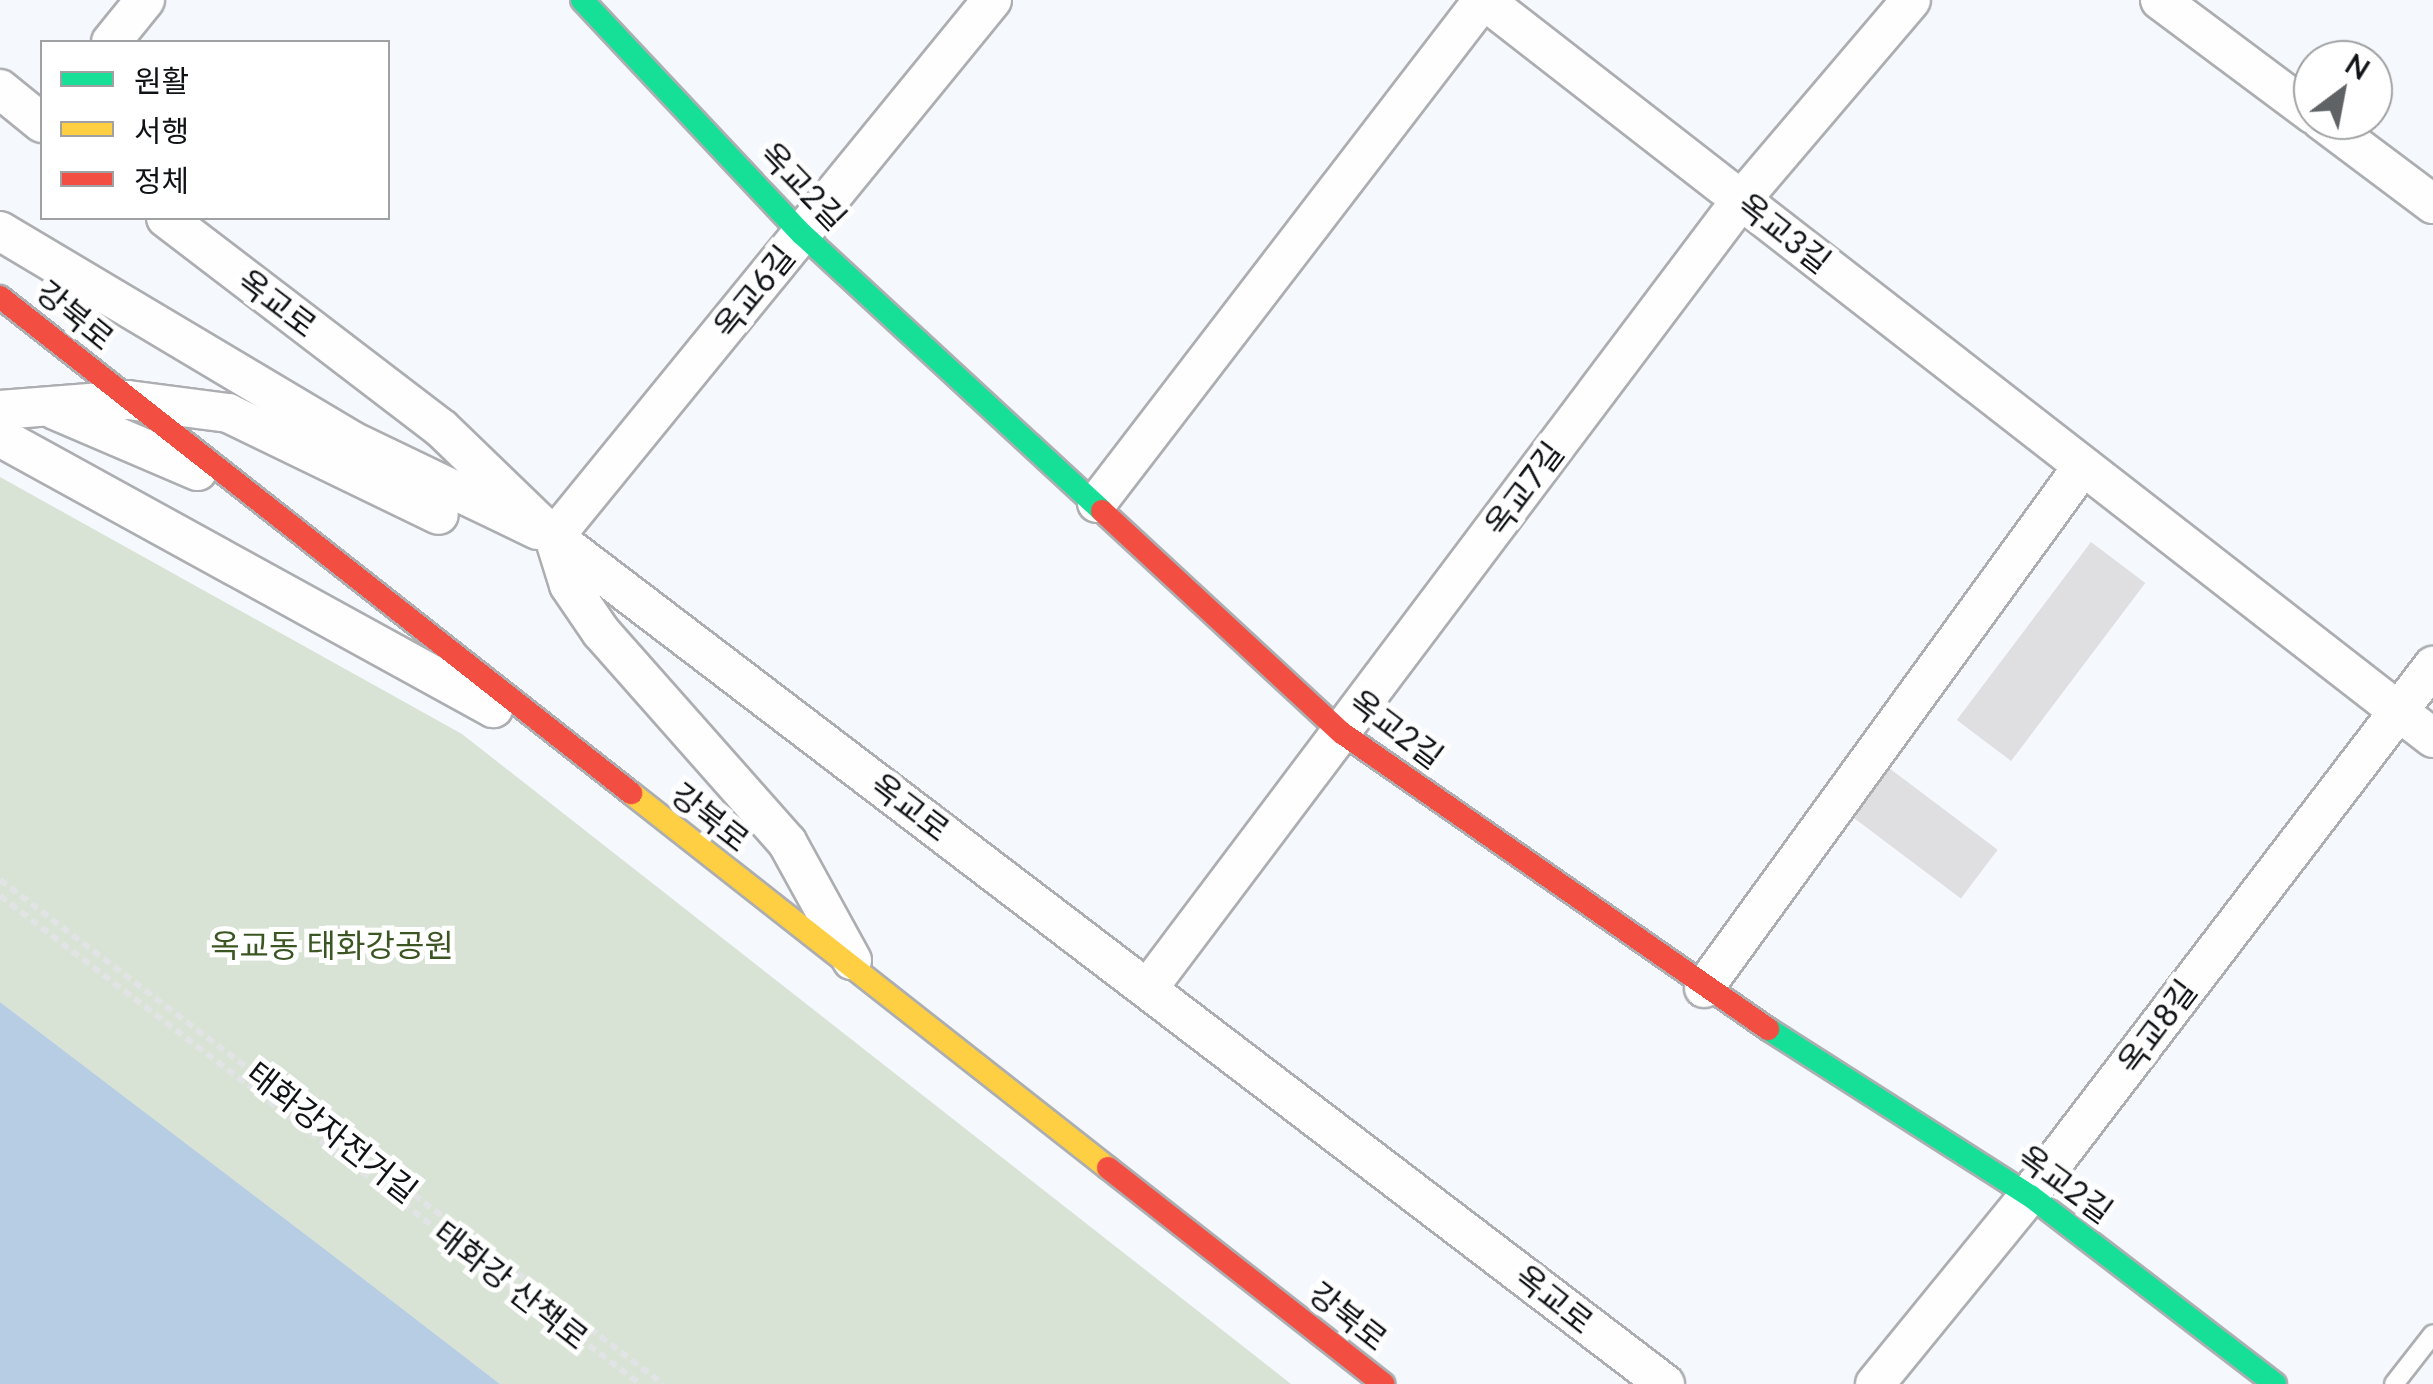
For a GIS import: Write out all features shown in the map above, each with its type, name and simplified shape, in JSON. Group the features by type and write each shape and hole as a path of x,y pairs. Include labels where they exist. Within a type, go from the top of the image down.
{"street":[{"path":"113,40 145,0"},
{"name":"옥교2길","path":"582,0 802,234 1342,732 1704,988 2029,1195 2276,1384"},
{"name":"옥교6길","path":"554,537 992,0"},
{"name":"옥교3길","path":"1097,503 1483,0 2433,738"},
{"name":"옥교7길","path":"1149,987 1741,200 1911,0"},
{"path":"2160,0 2293,99"},
{"path":"0,90 40,120"},
{"path":"2347,140 2433,204"},
{"name":"옥교로","path":"169,220 442,429 554,537 1149,987 1664,1384"},
{"path":"0,231 352,442 483,509 554,537"},
{"name":"강북로","path":"0,297 304,540 1383,1384"},
{"path":"0,387 196,470 304,540"},
{"path":"0,410 128,400 228,413 487,539 522,546 554,537"},
{"path":"0,437 394,652 618,786"},
{"path":"1704,988 2082,466"},
{"path":"554,537 570,586 601,632 787,842 860,976"},
{"name":"옥교8길","path":"1875,1384 2029,1195 2433,666"}],"lane":[{"path":"2394,1384 2433,1334"}],"path":[{"name":"태화강자전거길","path":"0,880 663,1384"},
{"name":"태화강 산책로","path":"0,896 640,1384"}],"green space":[{"name":"옥교동 태화강공원","path":"0,477 462,734 1291,1384 500,1384 0,1002"}],"water":[{"path":"0,1002 327,1251 500,1384 0,1384"}],"building":[{"path":"2091,542 2145,583 2011,761 1957,720"},
{"path":"1889,768 1998,850 1961,899 1852,817"}],"traffic: fast":[{"path":"582,0 802,234 1102,511"},
{"path":"1768,1029 2029,1195 2275,1384"}],"traffic: slow":[{"path":"631,793 1108,1168"}],"traffic: jam":[{"path":"0,297 631,793"},
{"path":"1102,511 1342,733 1768,1029"},
{"path":"1108,1168 1383,1384"}]}
